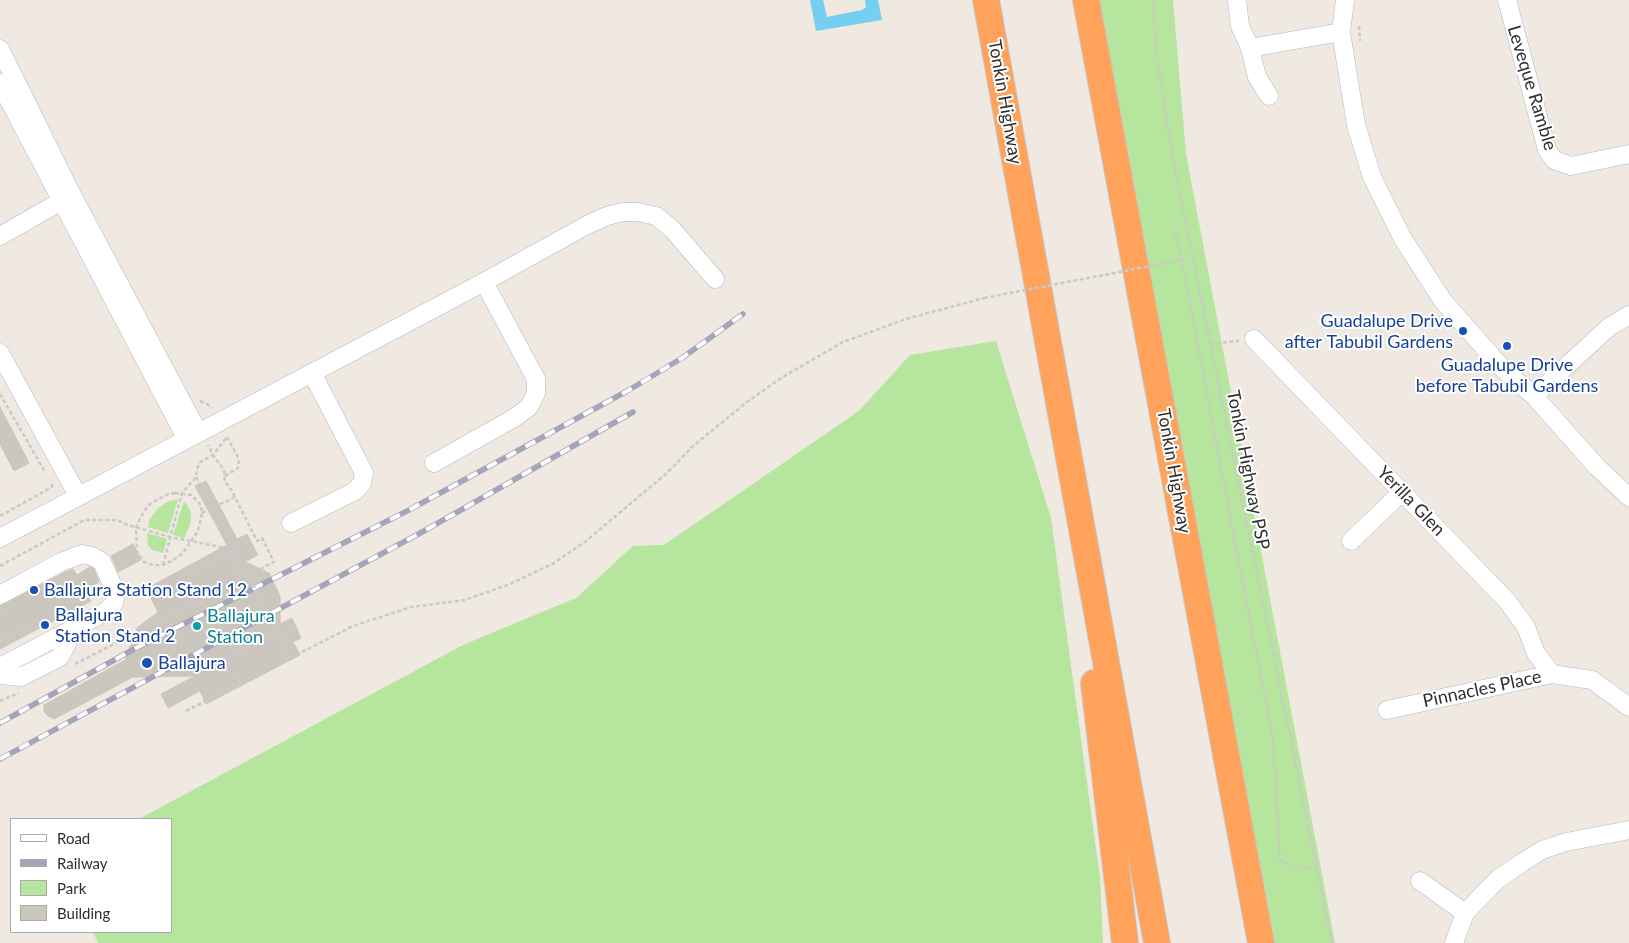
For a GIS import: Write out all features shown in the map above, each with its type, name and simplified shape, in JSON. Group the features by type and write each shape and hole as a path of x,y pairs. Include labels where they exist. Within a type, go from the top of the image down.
{"highway":[{"name":"Tonkin Highway","path":"986,0 1157,943"},
{"name":"Tonkin Highway","path":"1086,0 1262,943"},
{"path":"1077,495 1088,639 1125,943"}],"street":[{"path":"1237,0 1240,26 1250,48 1257,77 1269,96"},
{"path":"1345,0 1341,32 1356,125 1372,177 1403,238 1444,301 1504,370 1534,396 1597,467 1629,497"},
{"name":"Leveque Ramble","path":"1507,0 1547,150 1554,160 1571,166 1629,154"},
{"path":"1250,48 1341,32"},
{"path":"0,49 67,198"},
{"path":"0,83 67,198 192,435"},
{"path":"0,236 67,198"},
{"path":"0,538 484,282 587,225 622,212 638,212 656,216 672,229 715,279"},
{"path":"434,464 514,418 529,407 536,393 536,379 533,372 484,282"},
{"path":"1534,396 1608,326 1629,316"},
{"name":"Yerilla Glen","path":"1254,339 1508,602 1526,627 1536,653 1552,674"},
{"path":"0,353 60,480 78,496"},
{"path":"291,523 355,491 362,483 364,473 312,373"},
{"path":"1350,541 1402,492"},
{"path":"0,667 107,611 114,603 116,593 102,562 92,556 82,554 61,562 4,602"},
{"path":"0,675 21,677 60,657 67,644 69,631"},
{"name":"Pinnacles Place","path":"1387,710 1552,674 1592,680 1629,707"},
{"path":"1454,943 1465,912 1498,879 1542,850 1566,842 1629,830"},
{"path":"1420,880 1465,912"}],"path":[{"name":"Tonkin Highway PSP","path":"1153,0 1157,56 1172,155 1332,943"},
{"path":"1359,18 1360,44"},
{"path":"1175,232 1182,260 1273,739 1280,860 1298,870 1316,866"},
{"path":"186,711 353,626 410,606 465,600 510,584 554,563 586,541 667,473 693,446 747,402 781,378 843,342 906,319 984,298 1182,260"},
{"path":"1210,344 1254,339"},
{"path":"0,394 60,480 52,487 0,516"},
{"path":"74,665 274,562 262,538 257,541 225,482 224,470 212,455 205,438 192,435"},
{"path":"163,564 182,493 196,477 200,462 212,455 227,436"},
{"path":"196,477 290,657"},
{"path":"182,493 191,495 197,500 202,513 198,532 182,554 173,560 153,565 144,562 137,552 136,527 144,512 151,503 168,494 182,493"},
{"path":"202,513 234,496"},
{"path":"0,566 84,520 117,520 192,542 226,548 232,544"},
{"path":"226,548 242,578"},
{"path":"183,576 234,549"},
{"path":"0,641 81,598 69,577 61,582"},
{"path":"0,614 4,602"},
{"path":"239,683 227,658 278,632"},
{"path":"0,701 21,692"}],"green space":[{"path":"1093,0 1173,0 1186,154 1335,943 1275,943"},
{"path":"996,341 1051,518 1100,878 1103,943 98,943 93,933 172,933 172,818 141,818 463,645 576,598 633,546 664,545 859,411 910,355"},
{"path":"178,499 168,533 148,527 150,519 157,509 169,501"},
{"path":"184,501 190,510 191,517 190,525 184,538 173,535"},
{"path":"147,533 167,539 163,553 152,550 148,545"}],"water":[{"path":"810,0 823,0 827,17 862,10 866,7 865,0 878,0 882,20 816,31"}],"building":[{"path":"0,407 29,463 14,471 0,444"},
{"name":"Ballajura Station","path":"206,481 237,539 247,534 258,555 245,562 269,573 280,596 280,624 292,618 301,638 293,642 300,655 206,704 200,691 168,708 161,694 195,676 133,677 54,719 48,716 44,712 44,705 125,660 137,628 158,612 146,589 227,545 195,486"},
{"path":"133,544 141,560 118,572 111,556"},
{"path":"90,567 94,569 99,582 85,590 91,601 0,649 0,606 65,572 73,569 77,575"}],"railway":[{"path":"0,723 136,648 409,510 629,390 682,358 743,314"},
{"path":"0,759 424,531 633,412"}],"place":[{"name":"Guadalupe Drive after Tabubil Gardens","path":"1463,331"},
{"name":"Guadalupe Drive before Tabubil Gardens","path":"1507,346"},
{"name":"Ballajura Station Stand 12","path":"34,590"},
{"name":"Ballajura Station Stand 2","path":"45,625"},
{"name":"Ballajura Station","path":"197,626"},
{"name":"Ballajura","path":"147,663"}]}
